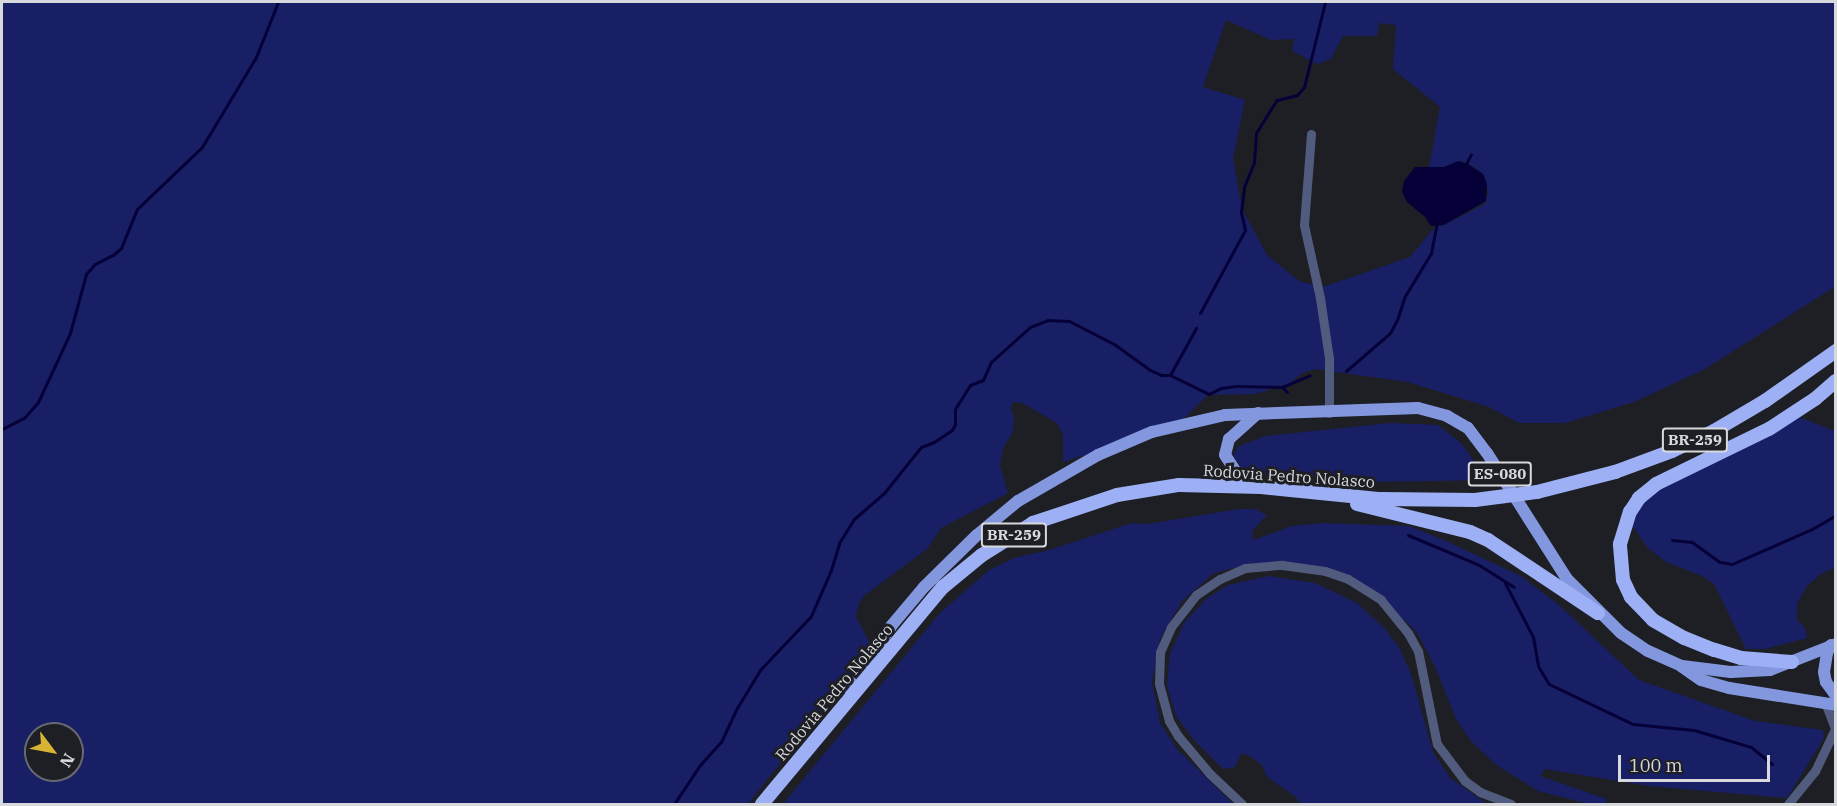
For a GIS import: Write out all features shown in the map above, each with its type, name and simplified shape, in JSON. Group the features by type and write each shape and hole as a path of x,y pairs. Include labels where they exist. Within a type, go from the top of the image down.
{"highway":[{"name":"Rodovia Pedro Nolasco","path":"762,804 943,588 982,555 1033,523 1117,495 1179,485 1261,487 1326,496 1475,500 1538,492 1615,472 1672,451 1765,401 1836,351"},
{"name":"ES-080","path":"1792,662 1741,657 1714,650 1684,638 1653,620 1631,597 1623,580 1620,544 1630,512 1640,498 1656,484 1769,429 1815,399 1836,381"},
{"name":"ES-080","path":"1326,496 1464,530 1488,540 1598,613"}],"main road":[{"name":"ES-080","path":"1258,413 1329,413 1418,408 1461,422 1487,453 1566,579 1598,613 1648,651 1681,666 1751,672 1770,670 1833,645"},
{"path":"1258,413 1229,439 1225,455 1236,472 1261,487"},
{"path":"836,714 892,625 904,610 977,535 1018,501 1098,455 1152,432 1225,415 1258,413"},
{"path":"1681,666 1701,680 1729,688 1832,702 1824,672 1827,653 1833,645"}],"street":[{"path":"1311,134 1303,210 1307,247 1320,298 1329,358 1329,413"},
{"path":"1297,192 1303,210"},
{"path":"1242,804 1204,767 1178,736 1170,722 1158,683 1160,652 1171,627 1196,596 1220,579 1245,568 1282,565 1325,571 1347,579 1381,600 1408,633 1418,651 1437,744 1466,781 1480,792 1511,804"},
{"path":"1788,804 1815,771 1835,728 1832,702"}],"shaded area":[{"path":"2,2 1835,2 1836,286 1705,369 1634,402 1565,423 1519,423 1489,407 1408,382 1315,369 1303,373 1288,384 1255,394 1208,395 1176,426 1063,462 1063,435 1057,423 1022,403 1013,402 1011,409 1014,418 1013,432 1003,448 1000,466 1008,493 941,528 927,549 865,595 859,603 856,617 872,647 748,804 2,804","holes":["1226,20 1271,40 1294,39 1292,51 1317,64 1331,59 1343,36 1377,36 1379,23 1396,25 1393,69 1440,107 1429,167 1444,167 1462,161 1474,167 1483,174 1487,184 1488,193 1485,204 1444,225 1435,227 1410,257 1323,287 1299,281 1267,255 1242,209 1233,158 1245,100 1203,87"]},
{"path":"1458,161 1468,164 1483,174 1487,184 1486,201 1444,225 1431,226 1425,217 1407,202 1402,192 1404,181 1415,167 1444,167"},
{"path":"1796,416 1835,431 1835,568 1822,573 1807,586 1797,604 1797,620 1805,628 1807,638 1765,649 1746,649 1714,584 1702,576 1666,562 1647,547 1635,529 1623,522 1658,485"},
{"path":"1390,423 1438,425 1462,444 1487,480 1372,482 1244,472 1233,455 1239,446 1266,436"},
{"path":"1239,509 1255,509 1267,515 1252,531 1253,540 1292,526 1323,523 1409,526 1521,576 1560,606 1639,680 1755,721 1823,730 1824,738 1787,798 1649,786 1545,769 1540,776 1606,799 1607,804 1589,804 1538,791 1495,764 1471,741 1456,719 1436,669 1418,634 1410,625 1354,581 1301,564 1254,563 1214,573 1182,601 1160,639 1152,682 1160,723 1177,749 1233,804 783,804 940,613 989,570 1014,558 1049,550 1132,523 1148,524"},
{"path":"1269,576 1315,583 1357,603 1384,628 1400,649 1411,674 1433,752 1450,778 1487,804 1300,804 1296,797 1267,777 1261,764 1248,755 1241,754 1235,767 1223,769 1194,740 1176,716 1167,685 1170,654 1184,623 1207,598 1228,585"}],"waterway":[{"path":"2,429 24,418 38,402 70,333 86,274 95,264 121,248 137,209 202,147 256,57 278,2"},
{"path":"1200,313 1245,230 1241,212 1244,187 1254,162 1256,133 1277,100 1297,95 1304,87 1325,2"},
{"path":"1465,166 1471,154"},
{"path":"1346,371 1390,333 1405,296 1431,253 1437,223"},
{"path":"674,804 700,765 721,742 737,708 760,670 811,616 831,570 839,543 854,519 884,493 921,447 934,442 952,430 955,424 955,409 970,385 983,380 991,362 1030,327 1048,320 1069,321 1114,344 1150,370 1161,375 1170,375 1209,394 1221,388 1236,386 1282,387 1310,375"},
{"path":"1170,375 1196,328"},
{"path":"1282,387 1287,392"},
{"path":"1672,540 1692,542 1720,562 1732,564 1812,529 1836,515"},
{"path":"1408,535 1479,565 1514,587"},
{"path":"1505,583 1533,637 1538,666 1549,684 1633,724 1694,730 1751,747 1772,764"}]}
